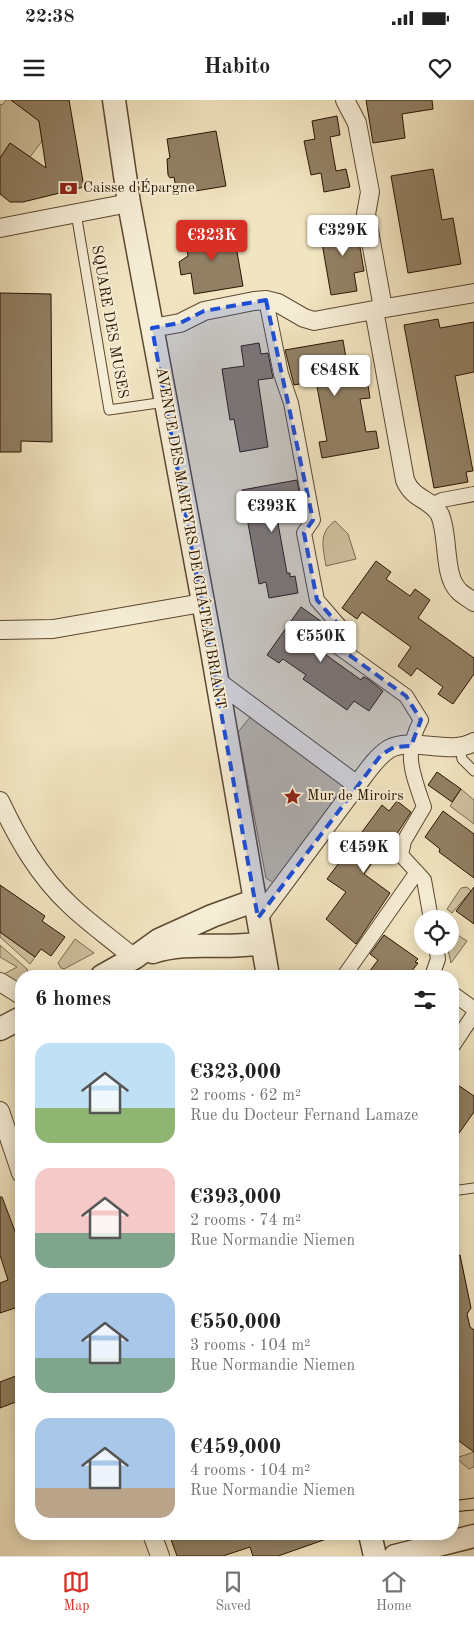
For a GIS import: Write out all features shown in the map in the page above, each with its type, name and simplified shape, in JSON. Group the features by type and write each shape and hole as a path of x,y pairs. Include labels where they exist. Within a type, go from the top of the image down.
{"street":[{"name":"AVENUE DES MARTYRS DE CHÂTEAUBRIANT","path":"114,100 129,203 217,681 267,970"},
{"path":"345,100 357,123 370,192 366,214 405,480 415,496 431,505 442,521 452,580 459,592 474,602"},
{"path":"0,228 129,203"},
{"path":"152,328 180,323 204,311 266,300 278,303 304,318 314,321 474,293"},
{"path":"266,300 281,374 291,403 313,520 304,533 317,600 343,630 334,644 406,696 422,720 412,738 411,746 413,772 424,807 404,841 401,855 424,880 429,910"},
{"path":"431,505 442,500 474,494"},
{"path":"0,630 54,629 202,603"},
{"path":"217,681 357,785"},
{"path":"113,970 134,958 159,940 212,916 257,909 386,752 394,747 467,744"},
{"path":"0,801 25,851 46,878 70,904 134,958"},
{"path":"348,970 417,872"},
{"path":"134,958 162,949 191,946 261,944"},
{"path":"434,970 437,955"},
{"path":"0,982 15,992"},
{"path":"459,998 474,1009"},
{"path":"459,1036 474,1014"},
{"path":"0,1029 15,1021"},
{"path":"0,1112 15,1156"},
{"path":"459,1540 474,1536"},
{"path":"154,1540 160,1556"},
{"path":"371,1540 375,1556"},
{"path":"396,1556 458,1540"}],"lane":[{"name":"SQUARE DES MUSES","path":"76,213 109,410 165,402"},
{"path":"467,744 462,758 474,771"},
{"path":"459,1191 474,1188"}],"highlighted area":[{"path":"266,300 313,520 304,533 317,600 343,630 334,644 406,696 421,720 411,746 394,747 381,755 258,918 152,328 180,323 204,311"}],"shaded area":[{"path":"6,100 11,100 39,121 42,141 30,157 10,143 0,158 0,104 2,105"},
{"path":"335,521 348,534 356,559 326,566 323,547 324,536 326,530"},
{"path":"251,716 347,789 275,884 266,878 238,732"},
{"path":"461,789 474,800 474,824 450,806"},
{"path":"467,887 471,891 455,910 448,910 447,909 461,888"},
{"path":"0,932 35,957 30,964 0,937"},
{"path":"459,936 467,941 459,952"},
{"path":"75,939 94,953 64,969 61,968 58,963"},
{"path":"0,945 27,969 15,970 15,984 2,975 17,967 0,957"},
{"path":"449,955 457,955 451,963"},
{"path":"474,1452 474,1467 469,1469 459,1461 459,1457"}],"building":[{"path":"11,100 69,100 84,187 23,202 10,202 0,194 0,158 10,143 46,168 39,121"},
{"path":"366,100 432,100 433,109 402,114 405,138 373,143"},
{"path":"337,116 340,135 330,137 336,171 346,169 350,187 324,192 321,173 311,175 304,141 315,139 312,121"},
{"path":"216,131 226,186 177,194 174,177 170,178 168,175 167,159 170,158 167,139"},
{"path":"433,169 442,220 453,218 461,264 408,273 391,176"},
{"path":"355,218 364,271 354,273 357,291 331,295 322,243 333,241 329,222"},
{"path":"233,229 243,286 194,294 191,273 181,275 179,262 188,256 185,237"},
{"path":"0,293 51,294 52,442 21,441 21,452 0,452"},
{"path":"438,319 440,328 474,322 474,372 455,376 473,471 466,472 468,482 434,488 404,325"},
{"path":"343,340 350,383 367,379 370,398 360,399 366,432 376,431 379,448 322,458 319,442 327,441 316,381 294,385 285,350"},
{"path":"259,343 261,354 268,353 273,378 258,380 268,447 240,452 234,419 230,420 222,369 244,366 241,346"},
{"path":"297,480 303,513 277,518 287,573 290,573 290,577 295,576 298,593 269,598 266,582 259,584 242,490"},
{"path":"376,561 391,572 386,579 410,596 415,589 430,600 418,618 474,658 474,674 453,704 438,694 443,687 417,668 411,676 398,666 411,647 362,612 357,619 342,608"},
{"path":"301,607 329,627 315,647 361,680 363,677 368,679 383,691 369,711 354,701 347,710 303,679 306,675 283,659 279,663 267,655"},
{"path":"437,772 461,789 452,802 428,785"},
{"path":"397,801 411,812 391,843 388,841 364,874 390,893 356,944 326,919 346,892 327,879 382,805 389,811"},
{"path":"443,811 474,834 474,878 439,852 440,849 425,837"},
{"path":"0,885 45,916 42,921 65,937 51,956 41,949 35,957 0,932"},
{"path":"474,887 474,924 457,910"},
{"path":"384,935 418,959 415,962 418,963 413,970 370,970 378,960 370,954"},
{"path":"459,1086 474,1096 474,1112 459,1133"},
{"path":"0,1197 2,1197 15,1231 15,1308 0,1313 0,1283 8,1280 0,1255"},
{"path":"459,1255 471,1308 467,1314 470,1327 474,1330 474,1452 459,1441"},
{"path":"15,1376 15,1402 0,1408 0,1382"},
{"path":"171,1540 324,1540 278,1556 253,1556 250,1547 223,1556 177,1556"}],"tram line":[{"path":"459,1500 474,1498"},
{"path":"459,1511 474,1510"}],"place":[{"name":"Caisse d'Épargne","path":"69,188"},
{"name":"Mur de Miroirs","path":"293,796"}]}
